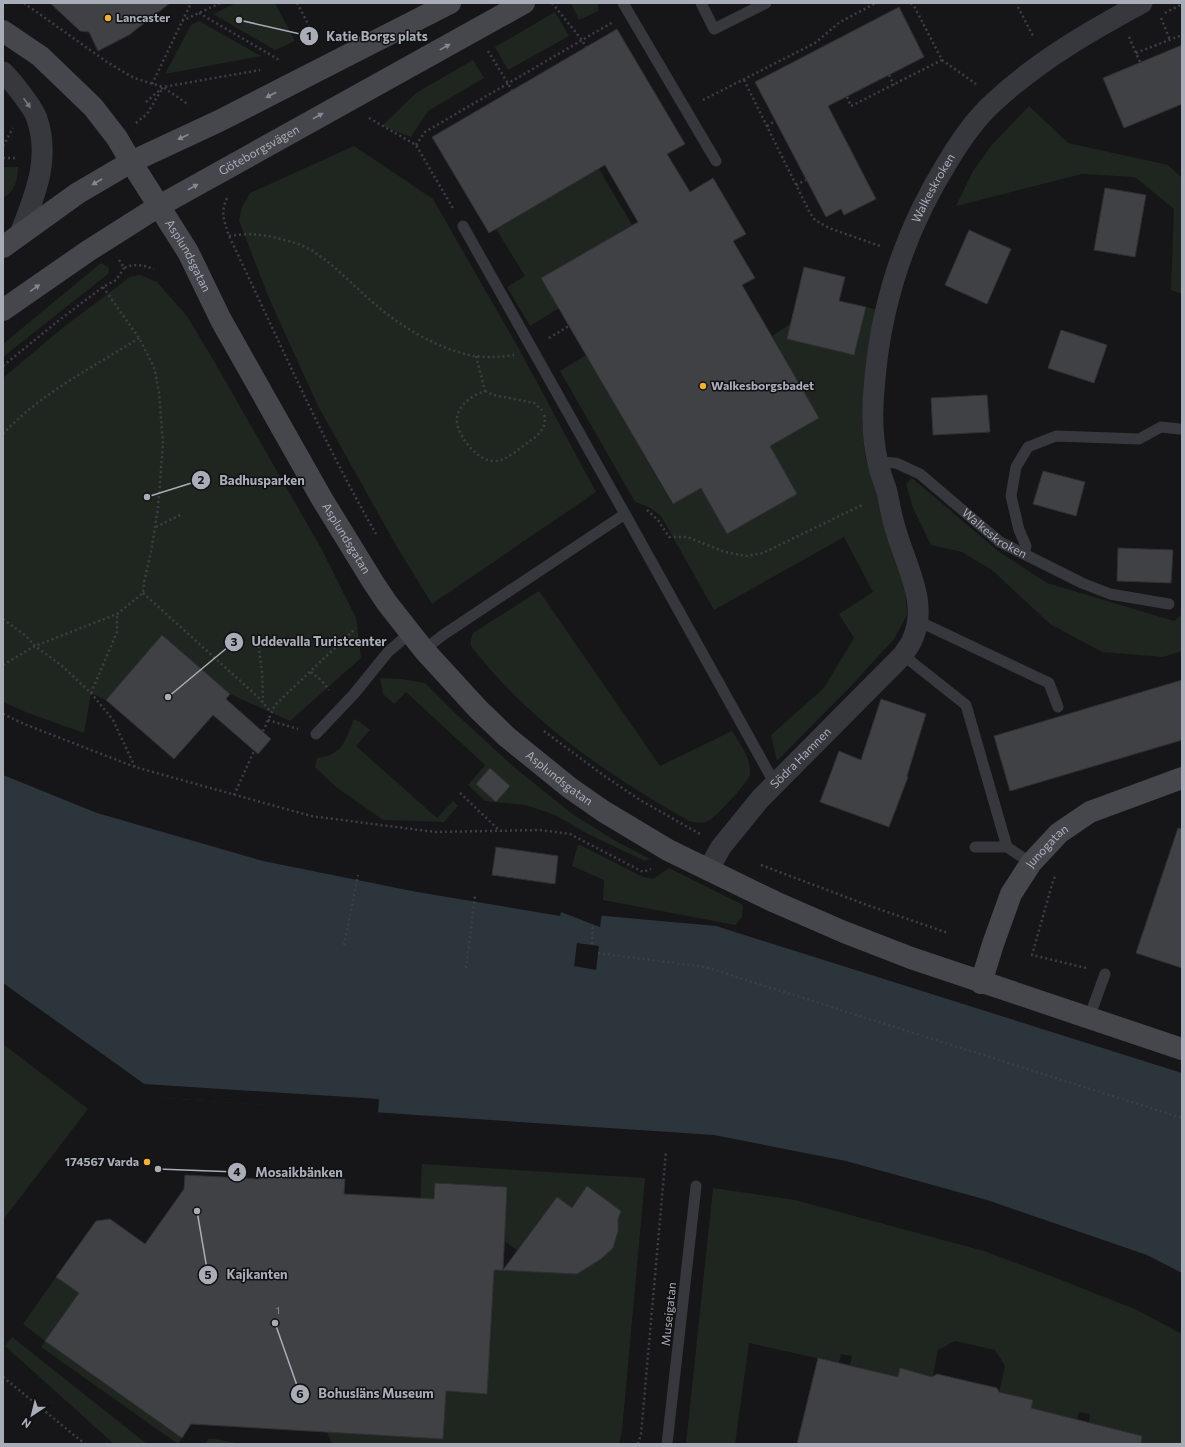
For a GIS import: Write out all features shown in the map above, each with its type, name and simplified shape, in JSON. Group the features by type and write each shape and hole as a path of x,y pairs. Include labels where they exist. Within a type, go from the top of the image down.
{"street":[{"path":"11,241 78,193 131,162 219,121 450,3"},
{"name":"Göteborgsvägen","path":"3,310 88,251 159,206 524,3"},
{"name":"Walkeskroken","path":"903,655 913,639 918,621 918,603 914,585 896,533 887,492 878,462 874,436 873,414 877,350 901,253 923,204 959,143 979,117 994,102 1032,70 1054,54 1148,11"},
{"name":"Asplundsgatan","path":"3,31 40,56 93,107 117,138 188,252 221,320 322,499 373,582 424,650 507,737 570,788 609,815 668,850 775,902 844,932 981,983 1182,1049"},
{"path":"3,72 12,82 37,118 42,141 43,162 39,180 11,241"},
{"name":"Södra Hamnen","path":"708,870 721,847 747,814 903,655"},
{"name":"Junogatan","path":"981,983 1011,894 1031,863 1059,833 1090,812 1182,778"}],"lane":[{"path":"700,3 714,29 766,3"},
{"path":"626,8 716,161"},
{"path":"463,226 775,784"},
{"name":"Walkeskroken","path":"878,462 896,463 920,474 1000,542 1024,554 1026,546 1019,530 1011,496 1016,467 1028,447 1056,436 1138,438 1161,427 1180,428"},
{"path":"424,650 443,635 625,514"},
{"path":"1024,554 1082,583 1110,594 1169,604"},
{"path":"918,621 1049,683 1058,707"},
{"path":"316,734 388,652 410,633"},
{"path":"903,655 966,705 1007,847"},
{"path":"975,847 1007,847 1031,863"},
{"path":"1089,1018 1105,974"},
{"name":"Museigatan","path":"667,1444 696,1186"}],"path":[{"path":"24,3 107,62 134,78 163,87 189,105"},
{"path":"152,84 191,3"},
{"path":"182,21 220,3"},
{"path":"297,3 320,47"},
{"path":"552,3 586,47"},
{"path":"685,109 815,43 840,22 876,3"},
{"path":"911,3 914,6 942,60 977,85"},
{"path":"1148,11 1160,15 1182,4"},
{"path":"1018,7 1036,44"},
{"path":"416,145 425,132 582,40 626,8"},
{"path":"198,13 282,61 276,64"},
{"path":"1160,15 1170,40"},
{"path":"1136,54 1182,35"},
{"path":"1131,40 1140,62"},
{"path":"486,48 512,90"},
{"path":"847,97 851,106 942,60"},
{"path":"146,102 163,87 263,69"},
{"path":"889,75 894,85"},
{"path":"744,80 810,214 815,220 829,228 901,253"},
{"path":"364,115 416,145 463,226"},
{"path":"766,126 775,121"},
{"path":"796,185 806,180"},
{"path":"228,196 223,206 222,216 229,236 301,390 353,493 378,537"},
{"path":"229,236 245,233 271,236 310,249 330,264 376,306 397,321 421,336 461,353 476,356 499,357 515,355 532,348 570,326"},
{"path":"119,259 124,268"},
{"path":"3,366 58,321 103,287 116,280 124,268 132,264 142,265 154,269"},
{"path":"3,665 35,646 117,614 143,593 156,527 158,508 163,444 160,392 154,367 139,338 103,287"},
{"path":"3,434 18,418 48,394 139,338"},
{"path":"476,356 485,391"},
{"path":"485,391 494,395 534,402 543,411 546,421 541,432 534,439 497,461 483,459 472,450 457,424 458,414 465,403 474,396 485,391"},
{"path":"625,514 636,507 645,509 658,520 669,537 687,537 725,552 746,556 763,553 887,492"},
{"path":"156,527 182,514"},
{"path":"143,593 272,712"},
{"path":"92,693 117,632 117,614"},
{"path":"3,619 26,636 35,646 61,665 92,693 113,720 135,768"},
{"path":"234,795 275,705 356,628"},
{"path":"258,642 264,703"},
{"path":"310,672 322,681 342,706"},
{"path":"3,714 24,724 135,768 311,816 435,832 540,830 570,834 643,872 653,868"},
{"path":"268,720 316,734"},
{"path":"538,727 603,775 640,800 721,847"},
{"path":"460,793 500,831"},
{"path":"758,864 867,905 948,933"},
{"path":"344,945 358,875"},
{"path":"1056,875 1032,954 1105,974"},
{"path":"466,968 476,896"},
{"path":"592,944 594,924"},
{"path":"598,953 705,967 1182,1118"},
{"path":"638,1444 641,1434 666,1152"},
{"path":"3,1377 85,1444"}],"shaded area":[{"path":"236,3 275,3 295,41 275,50 213,14"},
{"path":"571,3 598,3 598,11 579,20"},
{"path":"555,12 569,36 508,70 495,47"},
{"path":"199,21 261,56 165,74 191,25"},
{"path":"473,60 484,78 428,111 411,137 382,126 416,93"},
{"path":"1029,106 1068,143 1168,165 1182,178 1182,294 1171,290 1174,209 1135,177 1082,174 956,206 973,171 991,146"},
{"path":"354,146 433,199 519,349 596,492 432,604 397,547 318,406 268,296 239,220 242,207 250,193"},
{"path":"3,167 18,167 15,185 13,189 3,198"},
{"path":"599,169 632,225 542,278 559,308 530,326 507,287 525,276 496,229"},
{"path":"101,263 108,267 108,274 3,357 3,344"},
{"path":"140,275 157,282 187,316 321,548 356,618 361,658 290,721 230,694 162,635 106,700 91,693 84,733 28,713 3,702 3,378 60,330 130,277"},
{"path":"866,307 879,310 865,381 862,423 865,457 905,585 907,615 894,639 851,686 777,761 771,735 824,688 854,638 839,614 873,592 844,537 714,610 661,516 649,507 635,502 560,371 586,355 672,504 701,488 728,534 797,494 770,446 819,418 772,336 790,324 817,330 814,345 854,355"},
{"path":"912,478 998,551 1047,583 1174,621 1182,614 1182,651 1163,657 1102,652 1050,624 992,570 962,552 931,545 913,508 906,484"},
{"path":"539,591 660,766 732,731 747,757 750,774 749,778 733,798 710,820 700,823 689,821 599,765 544,722 518,699 493,673 471,646 473,633"},
{"path":"380,678 402,679 425,683 455,713 515,768 571,813 612,839 650,859 645,861 588,834 555,815 526,805 485,801 468,785 485,765 406,692 394,704 383,694"},
{"path":"354,719 370,730 356,746 437,818 453,801 458,806 444,822 383,820 336,787 315,767 317,758 333,754 338,750 345,740"},
{"path":"3,770 97,808 262,856 561,912 716,926 1182,1073 1182,1273 1147,1255 987,1200 846,1161 714,1135 164,1098 3,983"},
{"path":"578,844 643,877 653,879 669,868 743,905 742,917 735,925 603,900 604,880 572,866"},
{"path":"3,1044 88,1109 3,1220"},
{"path":"422,1164 645,1178 622,1431 619,1444 332,1444 327,1432 443,1439 446,1391 487,1394 489,1270 577,1274 601,1259 613,1248 618,1231 618,1219 621,1211 587,1187 572,1208 557,1197 526,1239 526,1256 504,1241 507,1187 435,1183 433,1205 420,1204"},
{"path":"713,1188 795,1200 984,1251 1137,1310 1182,1334 1182,1444 1108,1444 1112,1428 1089,1423 1090,1414 1079,1412 1077,1420 997,1401 1005,1366 995,1350 955,1341 938,1350 931,1385 909,1380 911,1371 900,1368 898,1377 850,1365 852,1356 841,1354 839,1363 749,1343 735,1444 686,1444"},
{"path":"56,1277 79,1293 182,1438 178,1444 41,1347 45,1341 23,1324"},
{"path":"12,1337 147,1444 114,1444 5,1346"},
{"path":"208,1439 215,1439 241,1444 205,1444"}],"pier":[{"path":"3,768 98,806 263,854 418,885 561,910 602,913 600,927 561,912 560,916 417,892 263,861 97,813 3,775"},
{"path":"577,943 599,946 596,970 574,966"},
{"path":"144,1084 379,1099 378,1113 164,1098"}],"building":[{"name":"Lancaster","path":"50,3 170,3 129,35 98,51 89,32 80,31"},
{"path":"899,7 924,57 828,106 876,199 844,215 841,209 826,217 755,82"},
{"name":"Walkesborgsbadet","path":"617,29 685,144 667,154 690,192 713,178 746,234 733,241 755,278 742,285 819,418 770,446 797,494 727,534 701,488 673,504 541,278 638,222 605,165 489,233 432,137"},
{"path":"1182,45 1182,104 1124,128 1103,78"},
{"path":"1105,188 1146,195 1135,257 1094,250"},
{"path":"969,230 1011,249 987,304 945,285"},
{"path":"804,267 845,277 839,301 866,307 854,355 787,339"},
{"path":"1061,330 1107,345 1094,383 1048,368"},
{"path":"987,395 990,432 933,435 931,398"},
{"path":"1043,471 1085,482 1076,516 1033,504"},
{"path":"1118,548 1173,550 1171,583 1117,581"},
{"path":"162,635 230,694 226,699 271,739 258,754 213,715 174,759 106,700"},
{"path":"1182,680 1182,740 1010,791 994,736"},
{"path":"881,699 926,714 907,776 908,777 889,827 820,802 839,751 861,760"},
{"path":"490,768 510,786 496,802 476,784"},
{"path":"1178,828 1182,829 1182,968 1136,953"},
{"path":"496,847 558,856 555,884 492,875"},
{"path":"259,1174 345,1179 344,1194 434,1199 435,1183 507,1187 503,1270 557,1197 572,1208 587,1186 621,1211 618,1219 618,1231 613,1248 601,1259 577,1274 494,1270 487,1394 446,1391 443,1439 191,1424 182,1438 45,1341 79,1293 56,1277 96,1221 110,1219 145,1244 184,1189 185,1175 259,1179"},
{"path":"818,1358 898,1377 900,1368 932,1377 937,1374 997,1388 999,1392 1033,1400 1031,1408 1142,1436 1141,1444 797,1444"}],"place":[{"name":"Lancaster","path":"108,18"},
{"name":"Katie Borgs plats","path":"239,20"},
{"name":"Walkesborgsbadet","path":"703,386"},
{"name":"Badhusparken","path":"147,497"},
{"name":"Uddevalla Turistcenter","path":"168,697"},
{"name":"174567 Varda","path":"147,1162"},
{"name":"Mosaikbänken","path":"158,1169"},
{"name":"Kajkanten","path":"197,1211"},
{"name":"Bohusläns Museum","path":"275,1323"}]}
